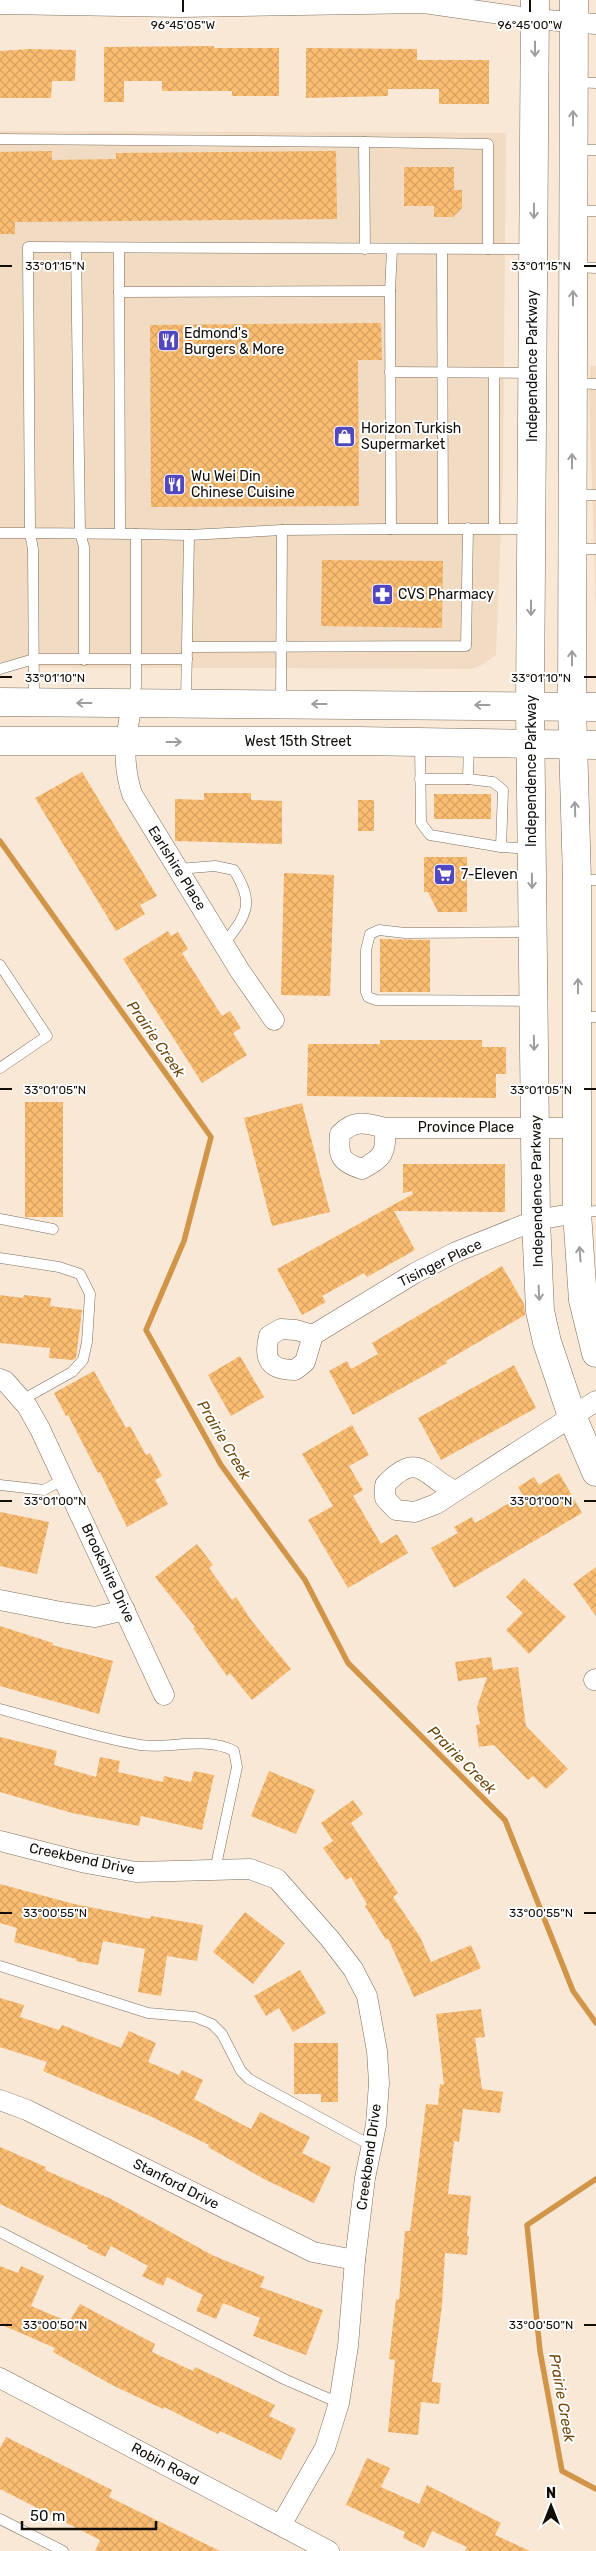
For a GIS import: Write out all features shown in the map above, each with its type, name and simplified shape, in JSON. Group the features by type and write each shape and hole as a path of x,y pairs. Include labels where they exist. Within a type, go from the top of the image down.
{"main road":[{"name":"Independence Parkway","path":"535,10 530,706 536,1220 540,1311 554,1367 596,1472"},
{"path":"581,16 585,82 584,211 580,264 584,383 584,745 587,1017 576,1128 586,1212 583,1300 596,1353"},
{"path":"533,254 580,264"},
{"path":"531,492 584,495"},
{"path":"0,702 584,707"},
{"name":"West 15th Street","path":"0,741 469,742 584,745"},
{"path":"534,1008 587,1017"}],"street":[{"path":"0,4 181,7 424,3 535,10 581,16"},
{"name":"Earlshire Place","path":"132,702 125,742 125,770 132,794 224,944 274,1020"},
{"name":"Province Place","path":"385,1128 535,1126 576,1128"},
{"name":"Tisinger Place","path":"313,1335 423,1269 456,1252 536,1220 586,1212"},
{"name":"Brookshire Drive","path":"0,1379 5,1381 22,1400 40,1428 164,1695"},
{"path":"455,1491 596,1401"},
{"path":"0,1600 60,1612 95,1616 125,1610"},
{"name":"Creekbend Drive","path":"0,1840 86,1863 136,1872 250,1868 277,1879 353,1969 367,1996 377,2050 379,2083 376,2125 366,2178 355,2260 348,2346 339,2403 325,2448 281,2525"},
{"name":"Stanford Drive","path":"0,2100 26,2110 313,2252 355,2260"},
{"name":"Robin Road","path":"0,2378 329,2551"}],"lane":[{"path":"0,139 488,144 488,249"},
{"path":"364,142 365,249"},
{"path":"34,702 33,549 30,533 28,247 488,249 533,254"},
{"path":"76,248 80,533 84,547 84,660"},
{"path":"119,248 120,532"},
{"path":"391,529 390,291 392,249"},
{"path":"442,249 443,528"},
{"path":"119,292 390,291"},
{"path":"390,372 532,373"},
{"path":"494,373 494,528"},
{"path":"189,647 466,646 468,528"},
{"path":"0,533 120,532 189,535 282,530 531,529"},
{"path":"281,704 282,530"},
{"path":"132,702 136,686 136,534"},
{"path":"186,703 189,647 189,535"},
{"path":"0,669 34,659 187,659"},
{"path":"420,742 422,824 430,835 501,848 532,849"},
{"path":"468,779 469,742"},
{"path":"420,779 468,779 493,782 503,790 501,848"},
{"path":"178,869 215,866 234,870 245,888 247,905 240,924 224,944"},
{"path":"533,932 379,930 370,934 366,950 366,992 368,997 376,1000 534,1008"},
{"path":"0,965 47,1036 0,1068"},
{"path":"0,1219 53,1229"},
{"path":"0,1258 59,1267 80,1274 90,1294 87,1342 83,1360 72,1372 22,1400"},
{"path":"0,1485 44,1490 64,1479"},
{"path":"0,1708 93,1734 141,1745 213,1744 222,1745 234,1751 237,1767 215,1870"},
{"path":"0,1966 148,2014 195,2017 212,2024 222,2034 241,2071 249,2079 372,2146"},
{"path":"0,2232 284,2379 339,2403"},
{"path":"0,2519 63,2551"}],"shaded area":[{"path":"0,131 506,133 503,475 496,655 480,666 471,669 0,667"},
{"path":"590,366 596,366 596,614 589,391"}],"building":[{"path":"214,46 214,48 279,48 279,96 232,96 232,91 162,91 162,81 124,81 124,102 104,102 104,47"},
{"path":"306,48 417,49 417,60 489,60 489,104 439,104 439,89 388,89 388,96 306,98"},
{"path":"30,49 76,50 75,81 52,81 51,98 0,98 0,51"},
{"path":"52,151 52,160 116,159 116,153 336,151 337,219 15,222 15,234 0,234 0,152"},
{"path":"404,167 454,167 454,190 462,190 462,208 453,217 434,217 434,206 404,206"},
{"path":"381,323 382,360 358,360 359,506 151,507 150,325"},
{"name":"CVS Pharmacy","path":"322,560 443,561 442,628 321,626"},
{"path":"82,772 157,896 140,905 145,914 116,931 35,798"},
{"path":"204,793 251,793 251,800 282,801 282,844 175,841 175,799 204,800"},
{"path":"434,794 491,794 491,819 434,819"},
{"path":"358,800 374,800 374,831 358,831"},
{"name":"7-Eleven","path":"424,857 467,857 467,912 438,912 428,892 424,892"},
{"path":"284,873 334,875 330,996 281,995"},
{"path":"168,931 171,936 178,932 188,949 182,953 222,1016 230,1011 241,1028 233,1033 247,1055 202,1083 123,959"},
{"path":"380,939 430,940 430,992 380,992"},
{"path":"380,1040 482,1040 482,1047 506,1047 506,1074 496,1074 496,1098 307,1096 308,1044 380,1044"},
{"path":"25,1102 63,1102 63,1217 25,1217"},
{"path":"302,1103 330,1212 272,1226 244,1118"},
{"path":"403,1164 505,1164 505,1212 394,1211 415,1250 367,1277 364,1273 322,1296 326,1302 302,1315 277,1269 413,1194 412,1191 403,1193"},
{"path":"502,1266 524,1304 525,1315 446,1361 447,1363 353,1415 329,1371 347,1361 351,1369 378,1354 372,1343"},
{"path":"0,1295 23,1298 24,1295 51,1298 50,1306 82,1310 76,1358 73,1360 49,1358 50,1348 0,1343"},
{"path":"240,1356 264,1397 231,1416 208,1375"},
{"path":"514,1365 536,1408 441,1460 418,1418"},
{"path":"94,1371 126,1428 130,1426 146,1455 150,1453 162,1476 155,1480 168,1504 127,1527 100,1472 98,1473 68,1415 66,1416 54,1393"},
{"path":"352,1425 369,1455 349,1466 363,1490 353,1496 381,1544 397,1534 408,1553 348,1588 308,1520 333,1506 302,1454"},
{"path":"559,1473 582,1513 454,1588 431,1548 458,1533 454,1527 472,1517 475,1523 523,1495 518,1487 534,1477 539,1485"},
{"path":"0,1512 49,1522 37,1574 0,1566"},
{"path":"197,1544 213,1565 209,1568 232,1600 236,1597 251,1620 291,1669 252,1700 230,1673 227,1676 193,1628 195,1627 155,1577"},
{"path":"596,1567 596,1616 573,1584"},
{"path":"524,1578 566,1617 529,1654 506,1630 523,1613 506,1597"},
{"path":"0,1626 53,1643 52,1645 113,1661 99,1714 0,1686"},
{"path":"491,1657 493,1670 518,1667 526,1726 568,1769 546,1789 533,1776 528,1780 494,1745 479,1747 476,1725 480,1724 477,1707 487,1677 458,1681 455,1662"},
{"path":"0,1737 57,1751 54,1765 96,1777 100,1757 120,1761 118,1772 163,1782 164,1776 191,1782 194,1771 214,1775 202,1830 141,1816 139,1826 72,1813 0,1792"},
{"path":"269,1771 315,1790 296,1834 251,1816"},
{"path":"353,1800 363,1814 351,1823 398,1893 393,1897 420,1937 431,1962 471,1945 481,1968 414,1997 388,1938 386,1940 365,1906 367,1904 351,1877 346,1880 323,1848 333,1841 321,1823"},
{"path":"0,1884 74,1904 150,1919 151,1916 203,1925 197,1961 167,1956 161,1996 138,1992 145,1949 103,1941 98,1965 76,1961 76,1959 14,1942 17,1928 0,1923"},
{"path":"245,1912 285,1943 253,1984 213,1952"},
{"path":"300,1970 326,2013 293,2032 279,2008 266,2016 254,1996"},
{"path":"0,1998 24,2005 20,2017 59,2030 62,2025 121,2048 129,2031 156,2043 148,2062 179,2075 182,2070 203,2080 194,2099 251,2129 260,2112 310,2137 302,2153 331,2167 314,2203 264,2179 208,2147 209,2145 152,2117 43,2071 47,2062 0,2047"},
{"path":"481,2009 485,2037 475,2038 482,2089 503,2092 500,2113 463,2109 459,2142 454,2141 448,2194 471,2196 467,2236 469,2236 467,2255 445,2253 442,2305 432,2382 441,2383 439,2404 421,2402 418,2435 388,2432 395,2360 389,2359 396,2299 399,2300 405,2231 410,2231 426,2104 438,2105 440,2084 444,2085 436,2014"},
{"path":"294,2043 338,2043 338,2102 321,2102 321,2094 294,2094"},
{"path":"0,2147 46,2167 45,2170 111,2199 212,2255 265,2277 260,2287 323,2310 306,2355 253,2336 260,2318 223,2303 216,2319 196,2311 203,2295 167,2277 163,2286 142,2276 148,2266 111,2246 105,2257 87,2248 88,2246 0,2204"},
{"path":"0,2266 18,2273 21,2266 44,2276 31,2306 69,2322 80,2304 155,2344 152,2352 193,2371 195,2367 275,2405 269,2416 296,2429 281,2460 220,2431 218,2434 164,2407 163,2409 112,2385 53,2352 55,2348 0,2324"},
{"path":"6,2437 112,2490 109,2497 220,2551 95,2551 100,2540 0,2489 0,2448"},
{"path":"367,2458 390,2468 381,2487 419,2504 427,2485 501,2523 495,2535 530,2551 465,2551 467,2547 432,2531 424,2548 403,2538 405,2532 346,2505"}],"waterway":[{"name":"Prairie Creek","path":"0,841 211,1137 184,1241 146,1330 221,1465 305,1580 348,1663 505,1820 573,1991 596,2023"},
{"name":"Prairie Creek","path":"596,2179 527,2225 540,2351 562,2471 596,2489"}],"place":[{"name":"Edmond's Burgers & More","path":"168,341"},
{"name":"Horizon Turkish Supermarket","path":"345,436"},
{"name":"Wu Wei Din Chinese Cuisine","path":"175,484"},
{"name":"CVS Pharmacy","path":"382,594"},
{"name":"7-Eleven","path":"445,874"}]}
